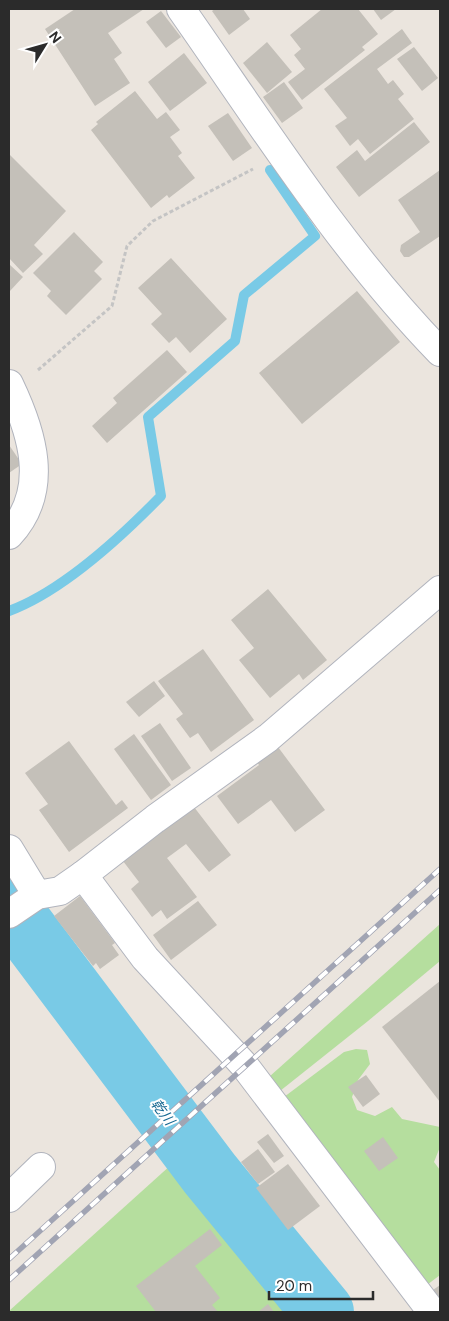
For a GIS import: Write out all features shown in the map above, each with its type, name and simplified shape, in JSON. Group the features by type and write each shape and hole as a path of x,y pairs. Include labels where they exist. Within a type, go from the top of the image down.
{"street":[{"path":"181,9 339,234 403,313 440,352"},
{"path":"9,535 15,528 29,502 35,461 30,433 10,388"},
{"path":"9,914 37,895 60,890 83,875 155,819 268,738 440,590"},
{"path":"9,849 37,895"},
{"path":"83,875 144,958 244,1065 432,1312"},
{"path":"9,1198 41,1167"}],"path":[{"path":"10,388 112,306 127,246 153,221 282,154"}],"green space":[{"path":"440,924 440,961 280,1091 269,1077"},
{"path":"356,1049 367,1050 370,1064 358,1080 352,1097 357,1110 375,1116 392,1107 402,1119 440,1127 440,1147 434,1162 440,1170 440,1275 423,1288 284,1097 344,1052"},
{"path":"172,1164 291,1312 9,1312 9,1311"}],"building":[{"path":"75,9 144,9 108,33 122,53 114,59 130,83 95,106 45,29"},
{"path":"215,9 243,9 250,19 229,35 212,11"},
{"path":"322,9 358,9 378,34 362,47 365,50 302,100 288,82 305,69 294,55 301,49 290,35"},
{"path":"373,9 396,9 381,20"},
{"path":"161,11 181,37 166,48 146,22"},
{"path":"402,29 412,43 377,69 388,84 393,80 404,94 398,99 414,119 370,154 358,139 350,146 335,126 347,118 324,89"},
{"path":"267,42 292,72 267,93 243,63"},
{"path":"414,47 438,78 422,91 397,59"},
{"path":"184,53 207,83 170,111 148,82"},
{"path":"284,82 303,108 282,123 263,97"},
{"path":"135,91 157,119 166,112 180,130 170,137 182,153 178,156 195,178 169,198 167,195 151,208 91,130 98,124 96,122"},
{"path":"228,113 252,148 233,161 208,126"},
{"path":"414,122 430,142 359,197 336,167 357,150 365,161"},
{"path":"10,155 66,211 34,245 43,254 23,273 9,258"},
{"path":"440,170 440,236 409,257 404,257 400,251 401,245 420,232 398,200"},
{"path":"74,232 103,262 94,271 102,279 66,315 47,296 51,291 33,273"},
{"path":"171,258 227,319 190,353 176,337 169,343 151,324 162,314 138,288"},
{"path":"9,264 23,277 9,292"},
{"path":"357,291 400,342 302,424 259,373"},
{"path":"167,350 187,372 107,443 92,426 117,403 113,398"},
{"path":"9,445 22,464 9,473"},
{"path":"268,589 327,660 303,680 299,674 270,698 239,660 254,648 231,620"},
{"path":"203,649 254,720 211,752 198,733 190,738 176,719 183,714 158,681"},
{"path":"154,681 165,696 139,717 126,702"},
{"path":"160,723 191,768 172,781 141,736"},
{"path":"134,734 171,785 151,800 114,749"},
{"path":"69,741 116,805 122,800 128,808 69,852 39,810 48,804 25,773"},
{"path":"278,747 325,810 295,832 271,800 238,824 217,796 259,765 257,762"},
{"path":"194,807 231,855 209,872 186,844 167,858 197,897 167,919 161,910 152,917 131,889 139,882 123,861"},
{"path":"80,896 115,943 112,945 119,955 100,969 96,963 93,966 54,916"},
{"path":"198,901 217,925 171,960 153,935"},
{"path":"440,981 440,1102 382,1027"},
{"path":"366,1075 380,1094 363,1107 348,1087"},
{"path":"268,1134 284,1156 274,1163 257,1142"},
{"path":"383,1137 398,1158 379,1171 364,1151"},
{"path":"258,1149 275,1172 258,1184 241,1162"},
{"path":"288,1164 320,1206 288,1230 256,1188"},
{"path":"210,1229 222,1245 195,1266 220,1298 212,1305 218,1312 156,1312 136,1286"},
{"path":"440,1285 440,1299 433,1290"},
{"path":"268,1304 274,1312 258,1312"}],"waterway":[{"path":"9,611 29,602 70,577 110,545 161,496 148,417 235,341 244,295 315,236 270,170"},
{"name":"乾川","path":"9,907 210,1174 323,1312"}],"railway":[{"path":"9,1259 440,869"},
{"path":"9,1280 440,890"}]}
